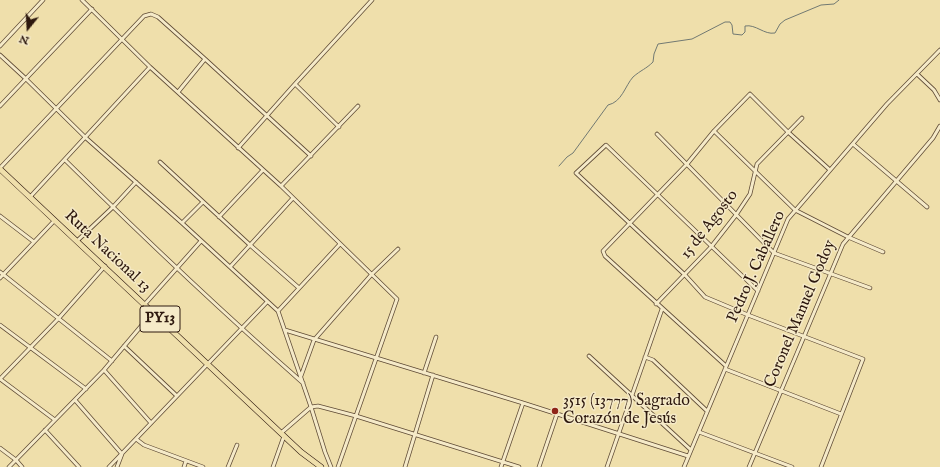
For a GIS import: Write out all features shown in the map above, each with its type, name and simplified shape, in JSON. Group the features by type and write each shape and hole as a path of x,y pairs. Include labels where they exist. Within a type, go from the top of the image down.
{"highway":[{"name":"Ruta Nacional 13","path":"1,172 105,266 301,452 321,467"}],"street":[{"path":"0,46 43,0"},
{"path":"82,0 150,67 281,186 397,299 338,467"},
{"path":"238,148 372,0"},
{"path":"0,106 92,10"},
{"path":"1,172 56,108 144,16 151,14 158,17 311,156"},
{"name":"Pedro J. Caballero","path":"684,467 788,220 887,104 940,50"},
{"path":"0,55 26,78 86,138 278,311 304,383 324,452 331,467"},
{"path":"178,92 205,59"},
{"path":"30,197 150,67"},
{"path":"917,74 929,84 940,100"},
{"path":"295,84 340,126"},
{"path":"830,170 788,132 750,94 714,131 687,164 603,251 605,256 726,368 841,414"},
{"path":"281,186 358,106"},
{"name":"15 de Agosto","path":"656,304 685,275 736,215 750,194 757,164 802,118"},
{"name":"Coronel Manuel Godoy","path":"749,467 843,244 933,138 940,126"},
{"path":"714,131 754,172 795,210 848,237 883,252"},
{"path":"657,134 774,253 870,288"},
{"path":"853,144 927,207"},
{"path":"758,291 710,247 606,145 576,173 685,275 705,297 748,316 863,359 821,467"},
{"path":"65,160 241,329 304,383"},
{"path":"160,162 299,288"},
{"path":"220,218 263,170"},
{"path":"77,241 113,207 136,182"},
{"path":"230,267 293,198"},
{"path":"182,223 203,202"},
{"path":"0,216 34,242"},
{"path":"0,278 2,273 55,220"},
{"path":"145,304 201,241"},
{"path":"278,311 340,244"},
{"path":"301,376 314,340 372,274 398,249"},
{"path":"55,420 0,379 59,318 105,266"},
{"path":"2,273 112,361"},
{"path":"110,467 267,302"},
{"path":"607,467 662,309"},
{"path":"9,467 104,370 153,312"},
{"path":"0,325 86,389"},
{"path":"285,330 523,403 688,456"},
{"path":"424,373 436,338"},
{"path":"124,346 177,396"},
{"path":"589,356 691,450"},
{"path":"645,356 652,360 707,411"},
{"path":"104,370 151,423"},
{"path":"405,467 416,436 433,375"},
{"path":"75,400 122,454"},
{"path":"501,467 523,403"},
{"path":"273,467 283,434 311,407 318,406 356,416 519,467"},
{"path":"539,467 557,414"},
{"path":"45,430 79,467"},
{"path":"699,432 792,467"},
{"path":"136,439 144,445 204,467"},
{"path":"228,467 237,445"},
{"path":"0,448 16,460 22,467"},
{"path":"117,467 122,454"},
{"path":"184,467 186,461"}],"waterway":[{"path":"559,166 573,153 608,105 617,101 633,77 653,62 658,44 692,39 725,22 730,22 732,25 733,34 742,35 745,32 745,26 775,33 780,24 785,20 821,5 834,4 839,0"}],"place":[{"name":"3515 (13777) Sagrado Corazón de Jesús","path":"555,411"}]}
